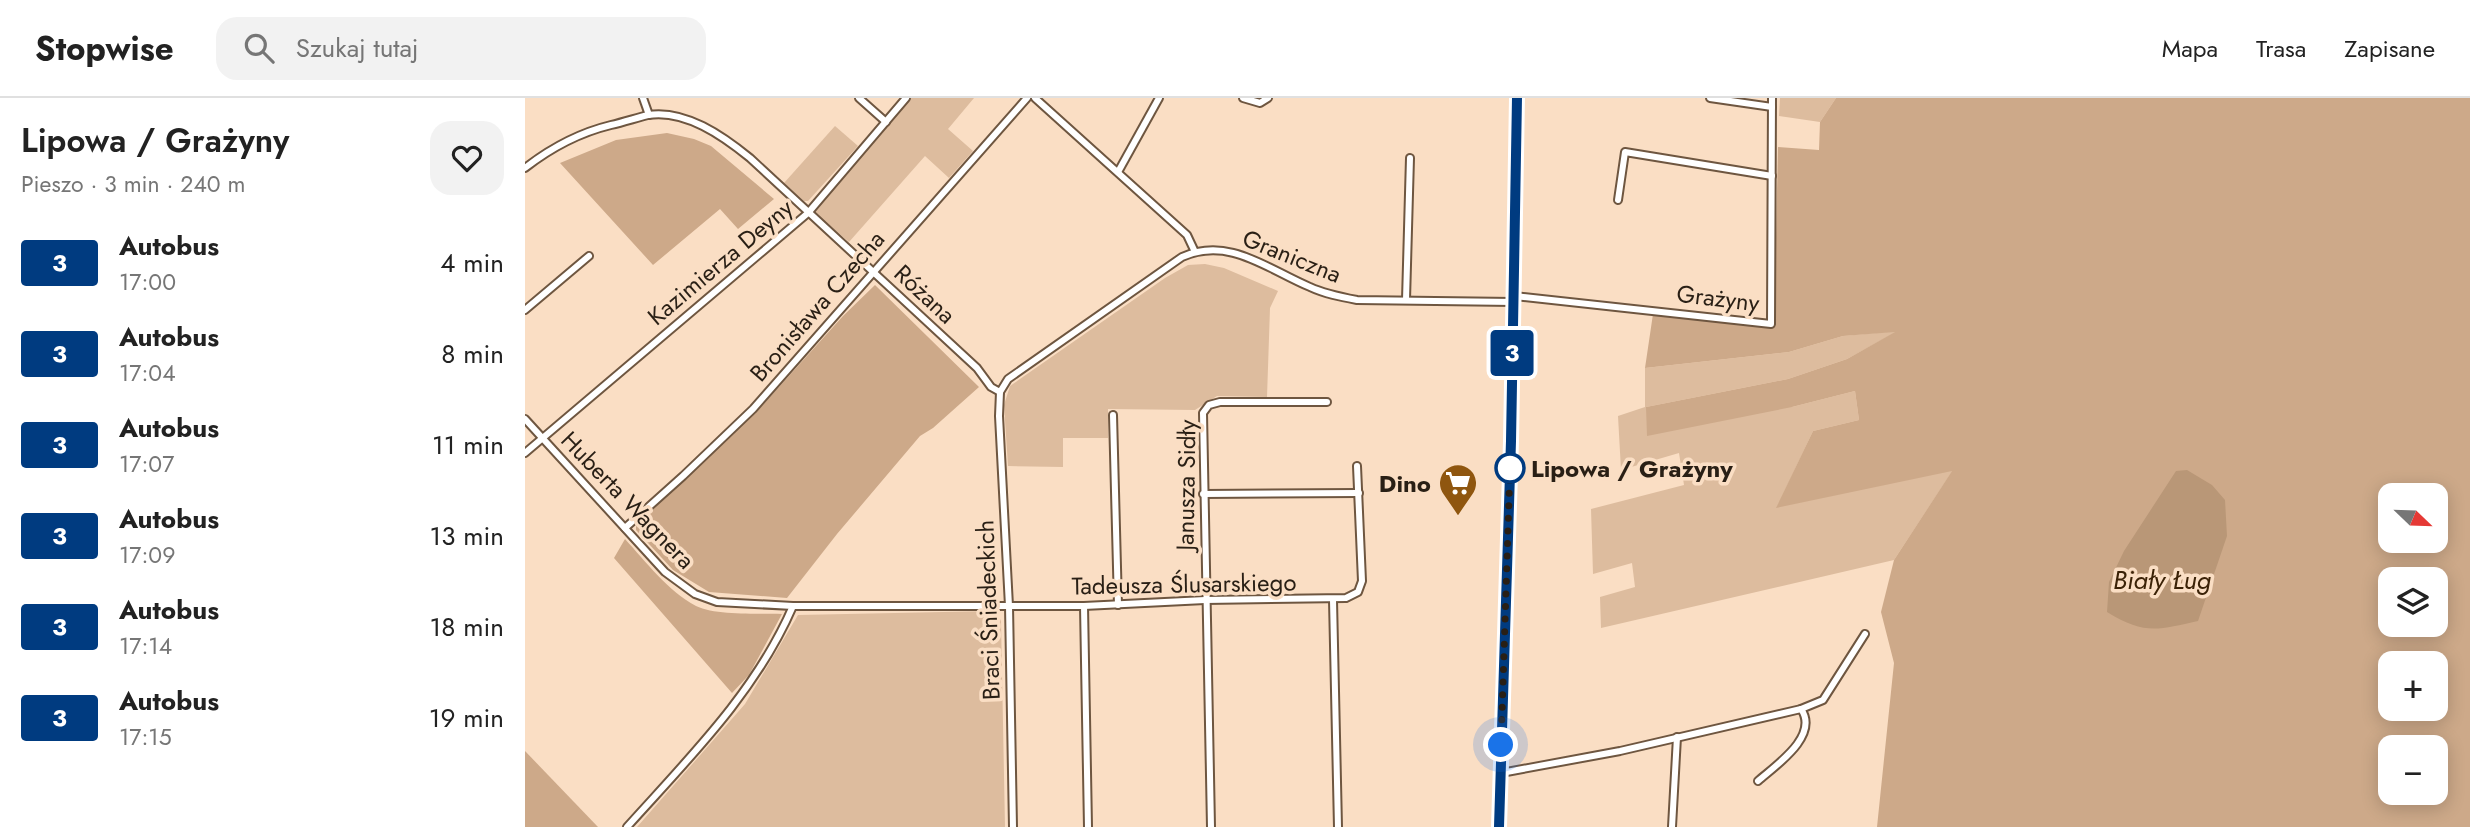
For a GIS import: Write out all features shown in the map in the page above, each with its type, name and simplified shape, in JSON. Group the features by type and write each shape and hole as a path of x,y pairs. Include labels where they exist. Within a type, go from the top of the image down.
{"main road":[{"path":"1499,827 1517,98"}],"street":[{"path":"643,98 649,115"},
{"path":"859,98 886,122"},
{"name":"Kazimierza Deyny","path":"525,453 808,213 906,98"},
{"name":"Bronisława Czecha","path":"625,528 753,408 1027,98"},
{"path":"1000,392 1005,383 1020,369 1182,257 1195,251 1187,236 1035,98"},
{"path":"1118,172 1159,98"},
{"path":"1243,98 1260,103 1268,98"},
{"path":"1710,98 1772,107"},
{"name":"Grażyny","path":"1514,299 1771,324 1772,98"},
{"name":"Różana","path":"525,168 552,148 580,134 649,115 682,118 725,139 750,158 977,368 991,387 1000,392"},
{"path":"1618,200 1625,152 1772,176"},
{"path":"1406,300 1410,158"},
{"name":"Graniczna","path":"1195,251 1229,250 1313,289 1357,300 1514,299"},
{"path":"525,310 589,256"},
{"name":"Braci Śniadeckich","path":"1000,392 1009,606 1013,827"},
{"name":"Janusza Sidły","path":"1211,827 1201,419 1209,405 1220,402 1327,402"},
{"path":"1113,415 1118,605"},
{"name":"Huberta Wagnera","path":"525,419 665,572 695,594 717,602 793,606 1009,606"},
{"path":"1203,494 1359,493 1357,466"},
{"name":"Tadeusza Ślusarskiego","path":"1009,606 1346,598 1358,592 1362,581 1359,493"},
{"path":"1333,600 1338,827"},
{"path":"627,827 725,717 758,671 793,606"},
{"path":"1084,606 1088,827"},
{"path":"1501,773 1620,751 1801,709 1823,701 1865,634"},
{"path":"1758,781 1799,744 1805,718 1801,709"},
{"path":"1672,827 1677,737"}],"shaded area":[{"path":"910,98 974,98 948,129 973,151 949,178 925,156 849,242 814,212"},
{"path":"1780,98 1836,98 1820,122 1779,116"},
{"path":"1836,98 2470,98 2470,827 1877,827 1894,663 1881,612 1894,560 1952,471 1776,508 1813,431 1859,420 1855,391 1792,407 1647,436 1646,407 1788,379 1847,359 1895,332 1843,336 1789,352 1645,368 1653,314 1774,328 1778,147 1819,150 1820,122"},
{"path":"835,126 858,146 808,201 804,201 784,183"},
{"path":"667,133 711,146 774,199 738,229 720,209 653,265 560,163 616,140"},
{"path":"1205,264 1224,268 1278,291 1270,308 1267,397 1217,396 1195,410 1108,409 1108,438 1063,438 1063,467 1008,466 1004,405 1010,386 1165,278 1188,265"},
{"path":"875,285 979,387 933,428 920,436 787,598 709,592 673,570 636,530 636,525 759,409 843,316"},
{"path":"1898,331 1847,359 1788,379 1646,407 1792,407 1855,391 1859,420 1813,431 1777,507 1953,470 1894,560 1601,628 1600,597 1635,587 1632,563 1593,574 1591,509 1684,485 1679,453 1621,470 1618,416 1645,407 1645,368 1789,352 1843,336"},
{"path":"625,539 667,584 696,606 726,613 782,614 749,675 732,693 614,558"},
{"path":"992,611 1001,620 1005,827 637,827 745,704 798,615"},
{"path":"525,751 598,827 525,827"}],"water":[{"name":"Biały Ług","path":"2187,470 2212,485 2225,500 2227,536 2198,621 2161,628 2131,624 2107,612 2109,582 2124,551 2176,471"}],"bus line":[{"name":"3","path":"1499,827 1511,441 1517,98"}],"place":[{"name":"Lipowa / Grażyny","path":"1510,468"},
{"name":"Dino","path":"1458,517"}],"route":[{"path":"1501,745 1510,468"}]}
